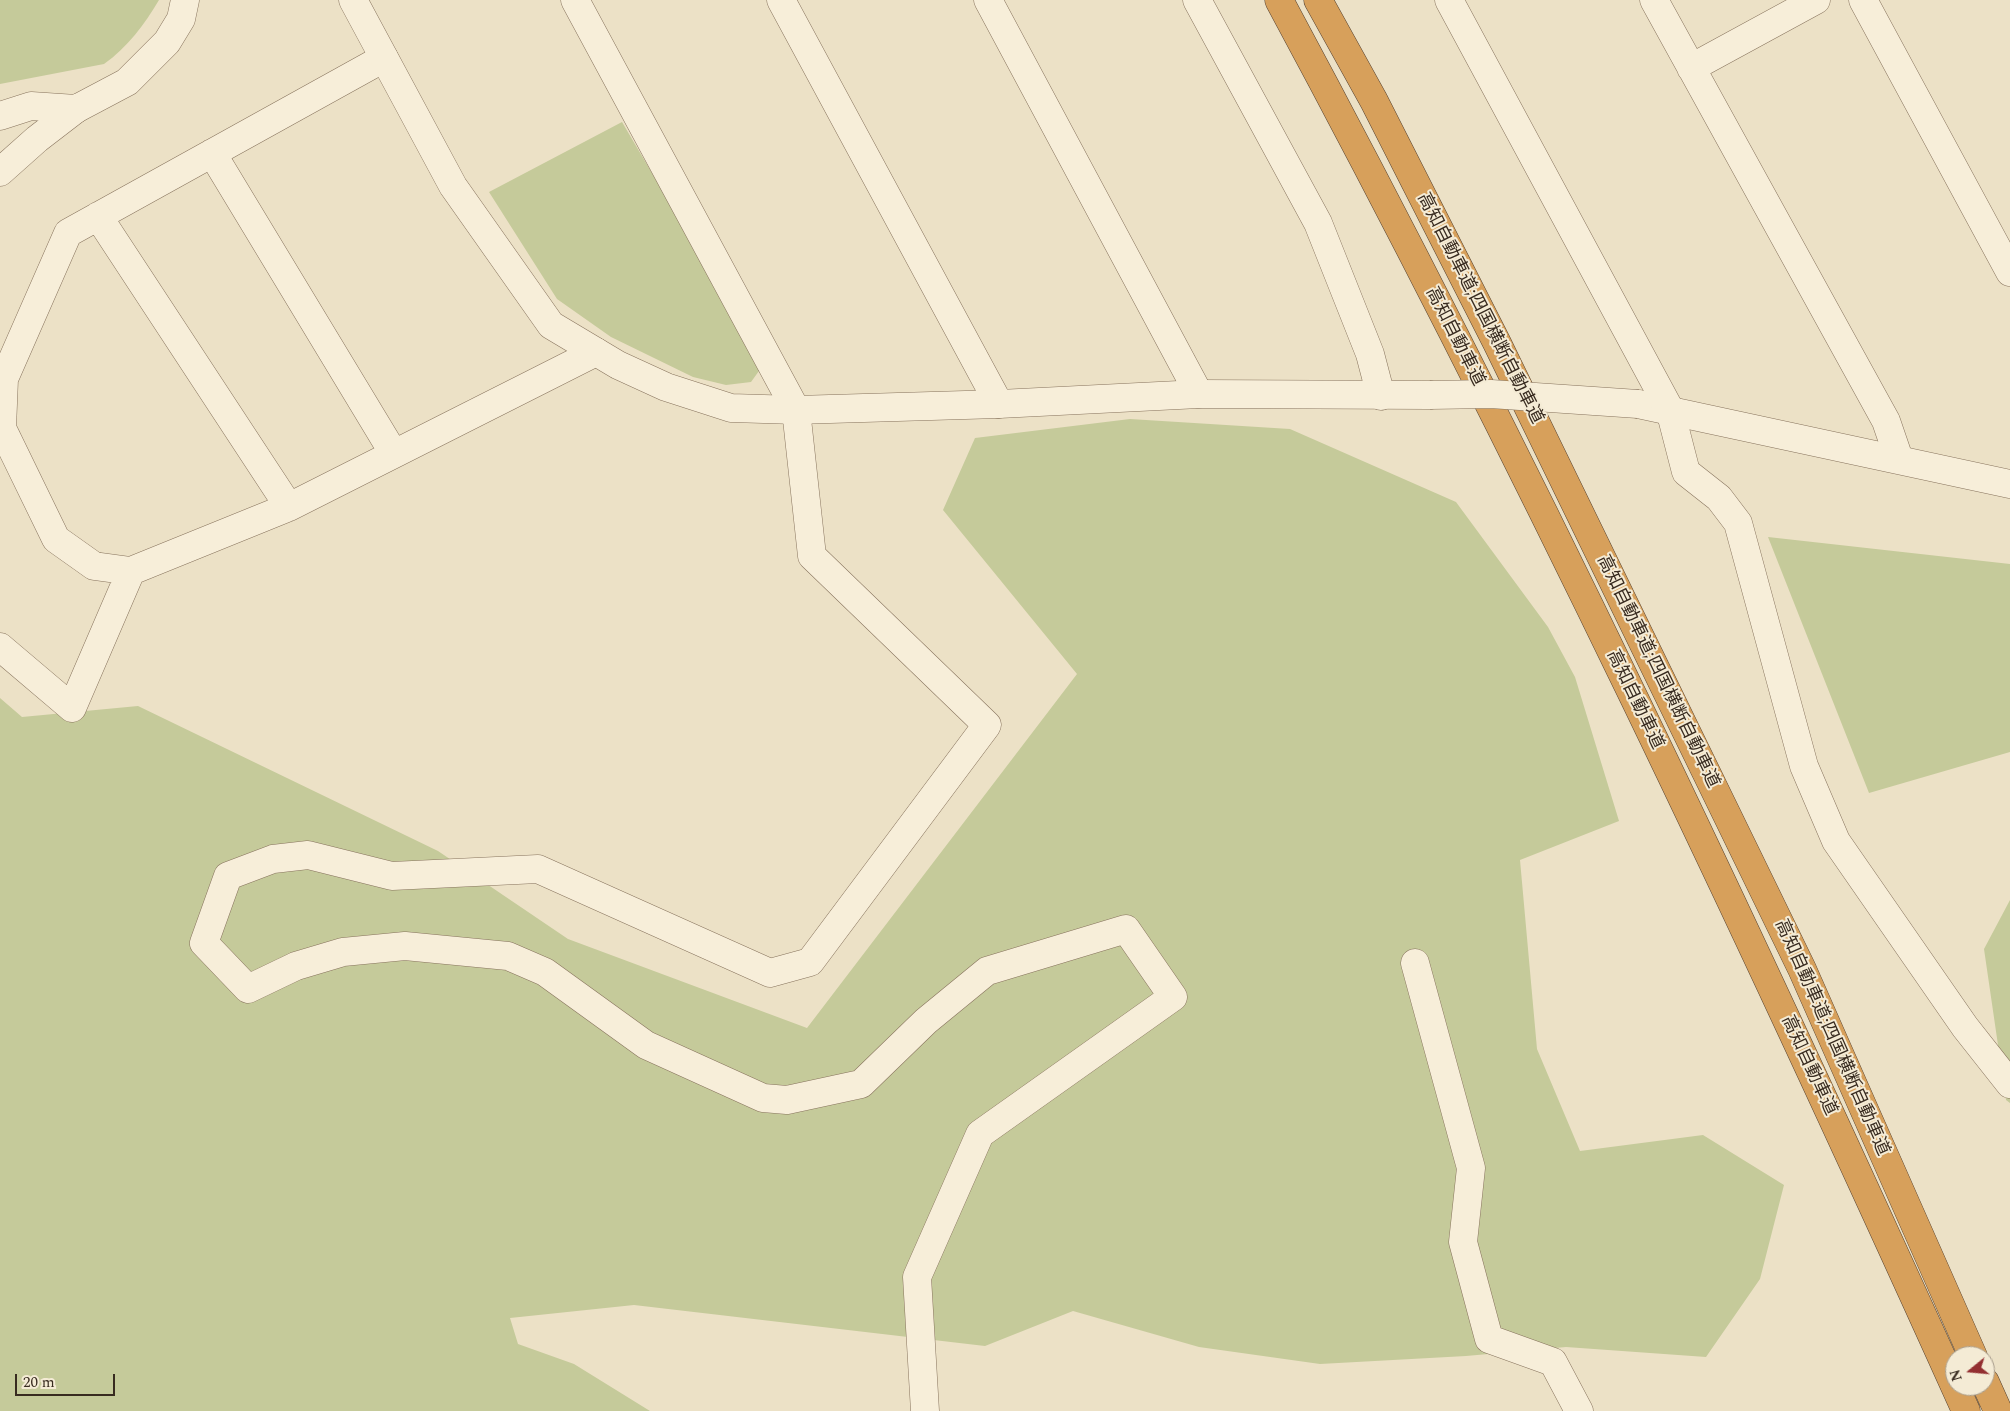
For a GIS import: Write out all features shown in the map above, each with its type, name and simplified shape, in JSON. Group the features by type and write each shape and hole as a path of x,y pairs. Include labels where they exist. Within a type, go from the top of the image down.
{"highway":[{"name":"高知自動車道","path":"1279,0 1352,136 1500,428 1644,722 1865,1188 1966,1411"},
{"name":"高知自動車道;四国横断自動車道","path":"1318,0 1374,101 1497,343 1793,951 1969,1346"},
{"path":"1991,1396 1998,1411"}],"street":[{"path":"0,172 37,139 76,109 127,82 167,42 181,19 185,0"},
{"path":"353,0 453,186 551,325 596,352 666,387 731,408 796,410 999,404 1199,394 1381,396 1491,394 1638,404 2010,484"},
{"path":"575,0 796,410 812,556 988,726 810,962 770,973 538,869 392,876 308,856 273,859 228,876 204,943 248,990 296,966 343,952 405,946 508,956 545,972 646,1046 763,1098 787,1100 861,1084 926,1021 986,972 1126,929 1173,997 980,1134 917,1278 925,1411"},
{"path":"780,0 999,404"},
{"path":"988,0 1199,394"},
{"path":"1197,0 1318,223 1370,354 1381,396"},
{"path":"1449,0 1670,410 1686,472 1719,498 1738,523 1804,766 1836,841 1965,1027 2010,1084"},
{"path":"1654,0 1886,422 1899,459"},
{"path":"1691,68 1816,0"},
{"path":"1862,0 2010,272"},
{"path":"384,58 68,233 4,380 2,428 56,539 94,566 130,571 289,507 596,352"},
{"path":"0,116 32,106 76,109"},
{"path":"212,153 394,454"},
{"path":"98,216 289,507"},
{"path":"0,647 72,708 130,571"},
{"path":"1415,963 1472,1168 1463,1242 1489,1338 1552,1362 1580,1411"}],"green space":[{"path":"0,0 159,0 135,35 104,64 0,84"},
{"path":"622,122 764,364 751,382 726,385 693,377 611,337 557,299 489,192"},
{"path":"1130,419 1290,429 1456,502 1548,627 1575,677 1619,821 1520,860 1537,1049 1580,1151 1703,1135 1784,1185 1760,1279 1706,1357 1566,1347 1466,1356 1320,1364 1199,1347 1073,1311 985,1346 634,1305 510,1318 518,1344 574,1364 650,1411 0,1411 0,698 22,717 138,706 438,851 568,939 807,1028 1077,674 943,510 975,438"},
{"path":"1768,537 2010,564 2010,752 1869,793"},
{"path":"2010,900 2010,1103 2006,1100 1984,949"}]}
